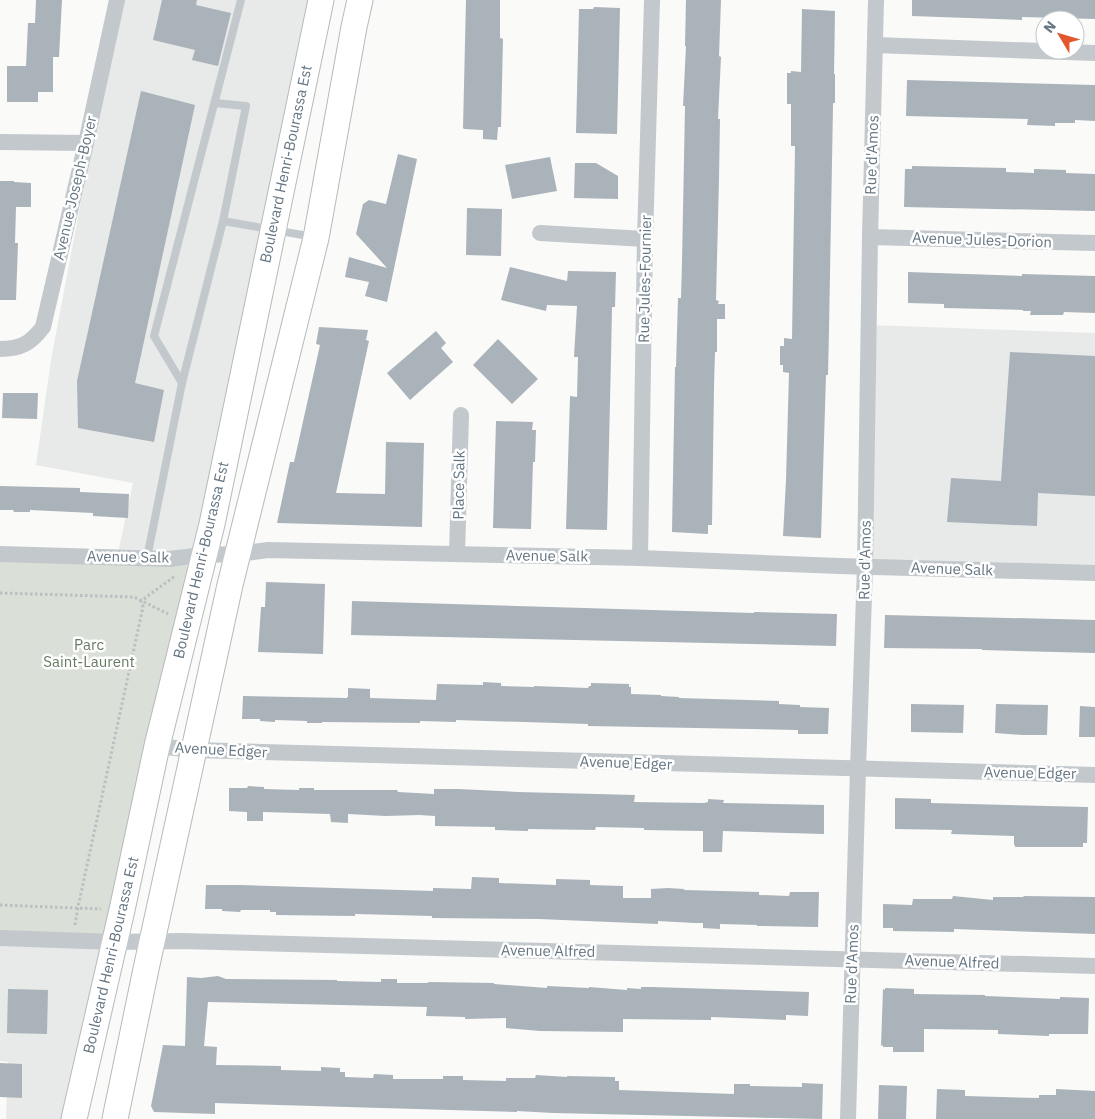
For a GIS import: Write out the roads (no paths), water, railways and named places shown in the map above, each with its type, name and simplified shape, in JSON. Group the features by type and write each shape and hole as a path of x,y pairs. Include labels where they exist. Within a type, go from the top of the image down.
{"main road":[{"name":"Boulevard Henri-Bourassa Est","path":"74,1119 122,910 156,746 212,524 321,0"},
{"path":"115,1119 230,585 316,238 360,0"}],"street":[{"name":"Avenue Joseph-Boyer","path":"0,349 22,346 35,338 43,327 117,0"},
{"name":"Rue Jules-Fournier","path":"640,558 645,239 652,0"},
{"name":"Rue d'Amos","path":"848,1119 865,566 876,0"},
{"path":"875,46 1095,53"},
{"path":"0,142 86,143"},
{"path":"540,233 645,239"},
{"name":"Avenue Jules-Dorion","path":"870,237 1095,243"},
{"name":"Place Salk","path":"457,554 461,416"},
{"name":"Avenue Salk","path":"0,554 169,558 238,554 268,550 640,558 1095,573"},
{"name":"Avenue Edger","path":"156,746 194,750 1095,775"},
{"name":"Avenue Alfred","path":"0,938 114,942 181,941 1095,966"}],"lane":[{"path":"182,383 154,336 241,0"},
{"path":"147,558 182,383 223,221 246,106 215,103"},
{"path":"223,221 316,238"}],"park label":[{"name":"Parc Saint-Laurent","path":"89,654"}]}
